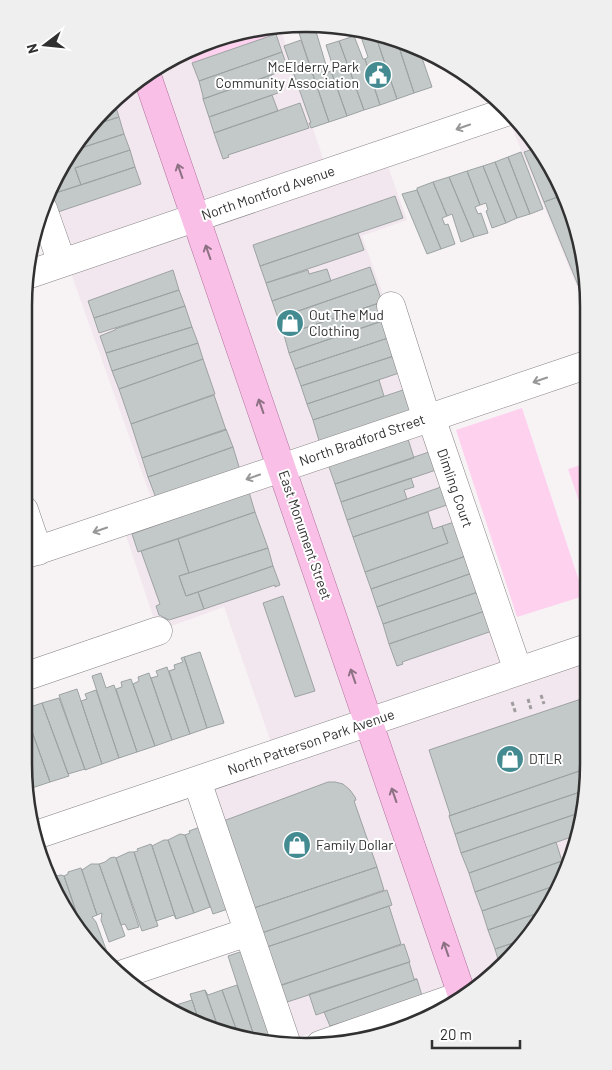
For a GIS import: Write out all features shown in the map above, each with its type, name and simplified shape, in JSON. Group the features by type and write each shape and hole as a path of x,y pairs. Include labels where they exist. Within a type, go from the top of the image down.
{"main road":[{"name":"East Monument Street","path":"149,82 459,990"}],"street":[{"name":"North Montford Avenue","path":"35,271 500,114"},
{"path":"47,219 62,262"},
{"name":"Dimling Court","path":"391,306 427,418 435,429 522,682"},
{"name":"North Bradford Street","path":"32,553 580,367"},
{"path":"32,674 158,631"},
{"name":"North Patterson Park Avenue","path":"42,833 369,722 522,682 580,652"},
{"path":"197,780 284,1037"},
{"path":"129,972 248,932"},
{"path":"356,1033 435,1005"}],"path":[{"path":"522,682 531,709"},
{"path":"539,689 544,704"},
{"path":"511,699 516,714"}],"shaded area":[{"path":"275,34 192,63 191,58 218,47"},
{"path":"282,34 328,174 384,155 407,220 362,236 518,670 580,649 579,782 570,835 559,869 543,901 512,944 486,970 443,1001 411,1017 377,1028 324,1037 313,1038 311,1033 297,1038 286,1037 197,781 275,754 224,607 158,631 122,524 156,512 49,212 69,169 89,140 126,100 140,89 169,69 201,53 235,42"},
{"path":"511,125 543,169 559,201 574,253 579,292"},
{"path":"522,408 580,584 580,597 517,617 456,430"},
{"path":"580,465 580,504 568,469"}],"building":[{"path":"299,33 316,33 328,72 331,71 347,116 329,122"},
{"path":"275,34 282,52 199,81 192,63"},
{"path":"354,37 363,59 365,59 380,105 364,110 339,41"},
{"path":"362,39 378,42 397,99 380,105 365,59 368,57"},
{"path":"301,40 329,122 311,128 309,123 311,123 284,46"},
{"path":"339,41 364,110 347,116 331,71 334,70 326,45"},
{"path":"378,42 400,49 414,93 397,99"},
{"path":"400,49 422,59 432,87 414,93"},
{"path":"282,52 288,69 203,99 199,81"},
{"path":"271,75 278,93 209,117 203,99"},
{"path":"272,95 278,111 214,133 209,117"},
{"path":"300,103 309,128 228,155 229,157 223,159 214,133"},
{"path":"117,109 119,117 104,122"},
{"path":"119,117 124,134 84,147 100,126 104,122"},
{"path":"124,134 130,150 75,168 81,185 57,192 69,169 84,147"},
{"path":"130,150 135,167 81,185 75,168"},
{"path":"530,150 543,169 557,197 544,202 524,152"},
{"path":"521,152 543,209 530,214 508,157"},
{"path":"508,157 530,214 517,218 495,162"},
{"path":"495,162 517,218 506,223 483,166"},
{"path":"483,166 506,223 492,228 486,211 488,210 486,203 480,205 467,171"},
{"path":"135,167 141,184 52,214 50,209 57,192"},
{"path":"467,171 480,205 475,207 478,214 481,213 488,233 474,237 449,177"},
{"path":"449,177 474,237 461,242 452,214 447,216 433,182"},
{"path":"433,182 447,216 442,218 445,225 448,224 455,244 441,249 417,190 417,188"},
{"path":"417,190 441,249 427,254 402,194"},
{"path":"395,196 403,218 260,266 253,245"},
{"path":"557,197 559,201 570,235 579,285 578,285 544,202"},
{"path":"358,233 364,250 266,283 260,266"},
{"path":"370,267 376,284 278,318 272,301"},
{"path":"327,269 331,281 272,301 266,283 308,270 309,274"},
{"path":"173,270 179,290 94,318 88,301"},
{"path":"376,284 382,302 284,335 278,318"},
{"path":"179,290 185,306 99,333 94,318"},
{"path":"382,302 388,319 289,353 284,335"},
{"path":"185,306 192,327 106,353 100,336 115,329"},
{"path":"388,319 394,336 295,369 289,353"},
{"path":"192,327 198,343 112,371 106,353"},
{"path":"394,336 400,354 301,386 295,369"},
{"path":"198,343 203,359 119,389 112,371"},
{"path":"400,354 405,371 307,404 301,386"},
{"path":"203,359 215,394 131,424 119,389"},
{"path":"379,380 384,396 313,420 307,404"},
{"path":"409,388 417,410 320,444 313,420"},
{"path":"214,395 226,430 142,458 131,424"},
{"path":"226,429 233,447 148,477 142,458"},
{"path":"408,439 414,458 335,484 328,464"},
{"path":"233,447 240,470 156,498 148,477"},
{"path":"429,452 436,470 341,502 335,484"},
{"path":"411,478 414,487 404,490 407,499 347,520 341,502"},
{"path":"441,487 447,505 353,537 347,520"},
{"path":"249,492 255,512 138,552 132,534"},
{"path":"255,512 268,548 189,573 178,539"},
{"path":"428,512 433,529 442,526 448,543 365,572 353,537"},
{"path":"454,522 466,556 371,589 365,572 448,543 442,526"},
{"path":"178,539 189,573 179,576 186,596 198,592 204,609 169,620 159,615 156,606 160,604 141,551"},
{"path":"268,548 273,566 186,596 179,576"},
{"path":"466,556 472,573 377,607 371,589"},
{"path":"273,566 280,585 275,587 275,585 204,609 198,592"},
{"path":"472,573 478,592 383,624 377,607"},
{"path":"478,592 485,611 389,644 383,624"},
{"path":"283,596 315,691 295,697 263,603"},
{"path":"485,611 492,631 402,662 403,664 397,666 389,644"},
{"path":"200,652 224,723 207,728 184,657"},
{"path":"184,657 207,728 190,734 169,671 175,669 174,665 183,662 181,658"},
{"path":"167,667 190,734 172,740 151,678 158,676 156,671"},
{"path":"101,673 106,688 114,685 137,752 119,758 92,676"},
{"path":"149,673 172,740 155,746 133,684 139,681 138,677"},
{"path":"131,679 155,746 137,752 116,689 122,687 121,682"},
{"path":"77,689 102,764 85,770 59,695"},
{"path":"96,690 119,758 102,764 81,701 87,699 85,694"},
{"path":"59,698 85,769 68,774 42,703"},
{"name":"DTLR","path":"580,699 580,771 449,816 450,814 429,750"},
{"path":"42,703 69,776 50,782 32,731 32,706"},
{"path":"32,731 50,782 34,787"},
{"path":"580,771 578,793 455,834 449,816"},
{"name":"Family Dollar","path":"328,782 343,784 355,797 356,800 354,801 377,867 248,910 218,823"},
{"path":"578,793 574,815 461,853 455,834"},
{"path":"574,815 569,838 469,873 461,853"},
{"path":"203,826 231,908 213,914 185,835 190,833 189,831"},
{"path":"180,834 185,835 210,907 194,913 168,840"},
{"path":"168,840 194,913 176,919 152,846"},
{"path":"556,842 562,861 475,892 469,873"},
{"path":"151,844 176,919 174,915 156,921 134,852"},
{"path":"129,852 134,852 158,926 142,931 116,858"},
{"path":"114,857 116,858 139,927 128,930 125,924 121,925 99,864"},
{"path":"562,861 550,888 482,911 475,892"},
{"path":"91,864 99,864 125,936 109,942 101,920 102,913 97,915 82,870"},
{"path":"377,867 384,890 256,935 248,910"},
{"path":"81,868 97,915 92,917 96,922 106,950 76,912 64,876 68,872"},
{"path":"56,876 64,876 76,912 69,901"},
{"path":"550,888 534,914 488,930 482,911"},
{"path":"387,890 392,905 261,949 256,935"},
{"path":"389,906 401,944 274,988 261,949"},
{"path":"534,914 513,943 495,949 488,930"},
{"path":"513,943 498,958 495,949"},
{"path":"404,944 410,962 281,1004 275,987"},
{"path":"246,950 277,1036 253,1032 228,956"},
{"path":"409,962 414,979 417,979 316,1015 309,994"},
{"path":"417,979 423,999 330,1026 324,1012"},
{"path":"237,985 253,1032 236,1028 222,990"},
{"path":"205,990 208,995 222,990 236,1028 216,1022"},
{"path":"205,990 216,1022 197,1015 190,994"},
{"path":"192,1000 197,1015 185,1009 177,1005"}],"place":[{"name":"McElderry Park Community Association","path":"378,75"},
{"name":"Out The Mud Clothing","path":"290,323"},
{"name":"DTLR","path":"510,759"},
{"name":"Family Dollar","path":"297,845"}]}
